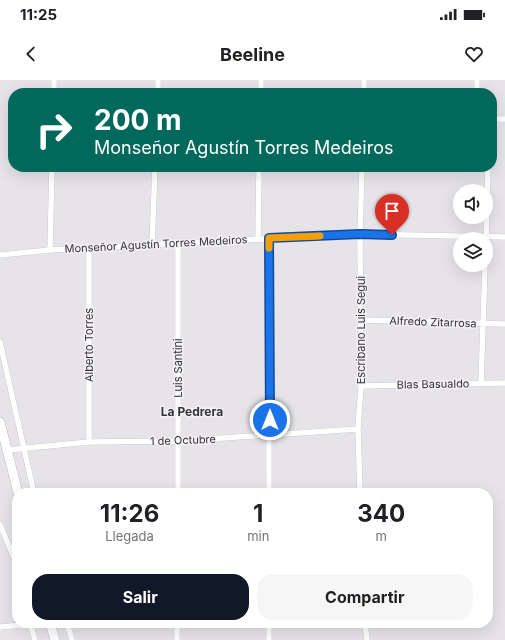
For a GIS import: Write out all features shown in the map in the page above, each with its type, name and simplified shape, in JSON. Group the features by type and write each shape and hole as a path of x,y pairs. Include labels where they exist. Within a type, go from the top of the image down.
{"highway":[{"path":"0,422 17,488"},
{"path":"51,628 54,640"}],"street":[{"path":"50,250 52,172"},
{"path":"152,245 155,172"},
{"path":"258,238 259,172"},
{"name":"Escribano Luis Segui","path":"360,488 358,429 361,386 360,234 362,172"},
{"path":"486,232 488,172"},
{"name":"Monseñor Agustín Torres Medeiros","path":"0,255 50,250 178,244 258,238 360,234 453,237"},
{"name":"Monseñor Agustín Torres Medeiros","path":"493,238 505,237"},
{"path":"269,238 269,488"},
{"name":"Luis Santini","path":"178,244 178,488"},
{"name":"Alberto Torres","path":"89,248 90,442"},
{"path":"480,383 484,324 485,272"},
{"name":"Alfredo Zitarrosa","path":"361,320 505,324"},
{"path":"0,342 22,448 33,488"},
{"name":"Blas Basualdo","path":"361,386 505,383"},
{"name":"1 de Octubre","path":"7,450 90,442 178,440 358,429"},
{"path":"0,524 12,553"},
{"path":"0,627 12,626"},
{"path":"31,628 35,640"},
{"path":"68,628 72,640"},
{"path":"177,628 177,640"},
{"path":"268,628 269,640"},
{"path":"366,628 367,640"}],"slow traffic":[{"path":"269,248 269,238 320,236"}],"district":[{"name":"La Pedrera","path":"192,411"}],"route":[{"path":"270,420 269,238 360,234 392,235"}]}
